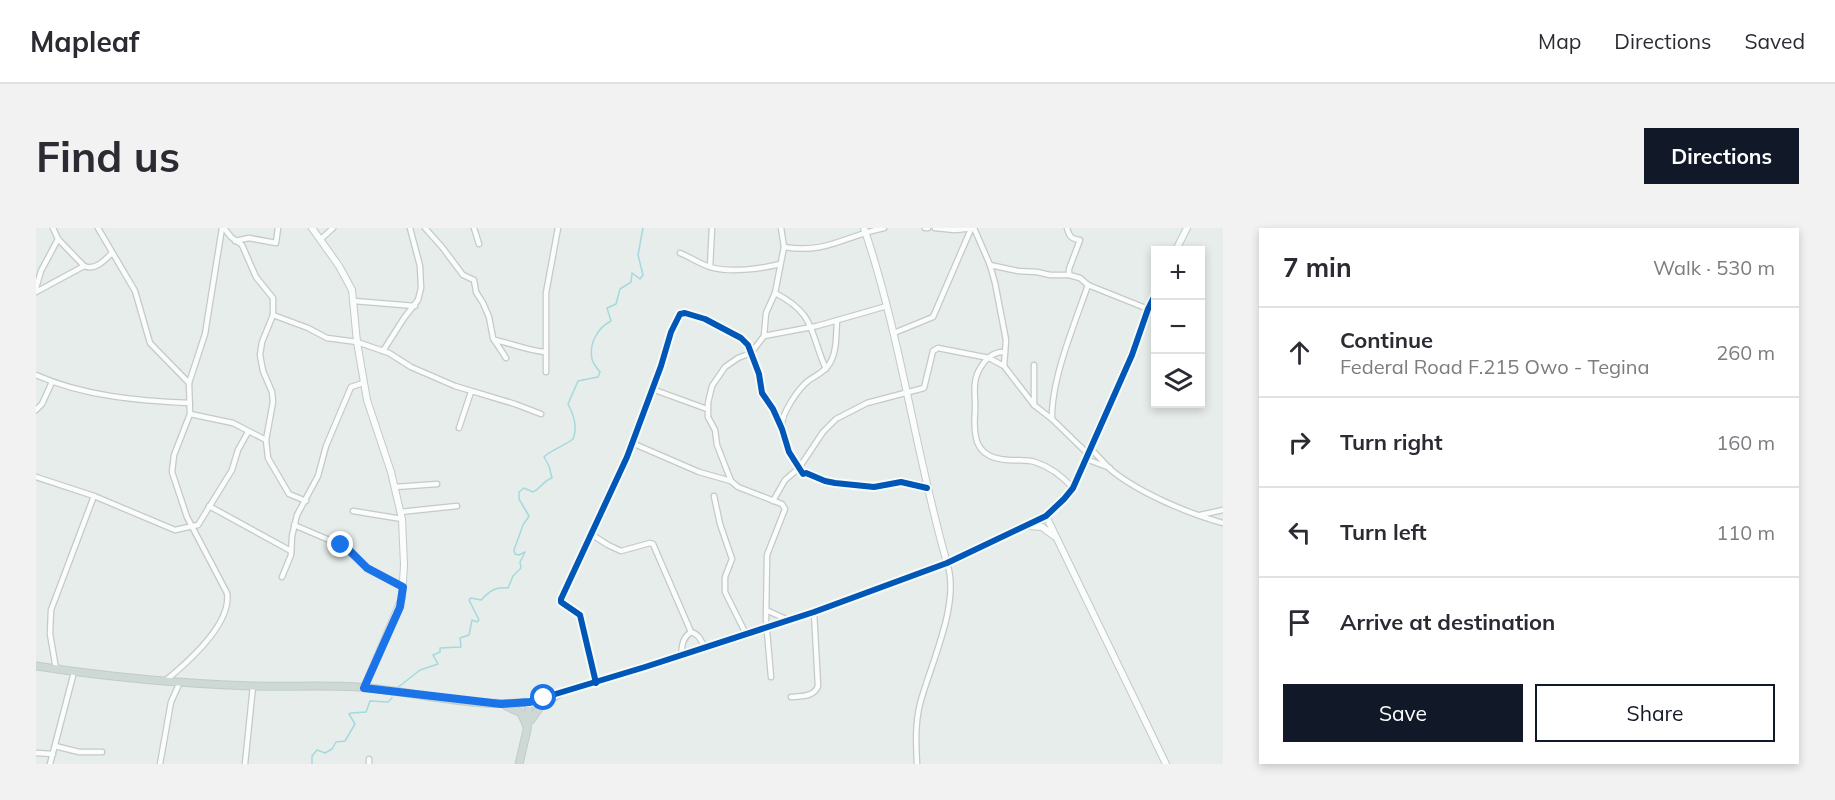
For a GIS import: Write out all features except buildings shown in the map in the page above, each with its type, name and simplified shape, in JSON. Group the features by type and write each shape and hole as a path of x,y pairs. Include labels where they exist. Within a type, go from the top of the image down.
{"main road":[{"path":"36,666 165,681 253,686 364,688 501,704 530,702 528,728 519,764"},
{"path":"528,728 542,704 559,694"},
{"path":"501,704 521,713 528,728"}],"street":[{"path":"53,228 58,238 88,268 94,267 112,253"},
{"path":"98,228 135,291 150,344 189,383"},
{"path":"223,228 245,250 253,272 273,298 273,315 261,348 263,370 272,392 273,402 266,441 268,458 286,490 293,497 306,501"},
{"path":"165,681 190,659 208,638 223,617 228,601 227,593 183,507 172,472 174,455 190,414 189,383 205,334 223,228"},
{"path":"235,241 258,239 276,243 278,228"},
{"path":"312,228 349,283 354,301 363,383 371,417 395,487 401,516 403,587 400,607 364,688"},
{"path":"321,239 333,228"},
{"path":"383,351 404,318 415,306 421,288 421,278 410,228"},
{"path":"425,228 463,275 474,280 476,292 489,317 494,340 506,358"},
{"path":"474,228 479,244"},
{"path":"546,372 546,292 558,228"},
{"path":"710,267 712,228"},
{"path":"731,482 707,409 712,386 720,373 729,363 751,353 764,336 766,314 775,293 784,247 781,228"},
{"path":"784,247 805,249 832,246 865,230 884,228"},
{"path":"935,228 955,230 973,228"},
{"path":"973,228 990,266 1006,340 1004,366"},
{"path":"894,333 933,317 973,228"},
{"path":"1067,228 1069,236 1080,240 1071,262 1069,275"},
{"path":"1178,246 1188,228"},
{"path":"865,230 894,333 951,587 939,649 916,719 918,764"},
{"path":"36,290 41,271 58,238"},
{"path":"680,253 710,267 733,270 760,269 780,264"},
{"path":"36,290 84,266"},
{"path":"990,266 1050,275 1069,275 1148,309"},
{"path":"1052,419 1052,401 1056,381 1088,285"},
{"path":"775,293 801,309 811,326 826,369"},
{"path":"530,702 814,612 947,563 1046,516 1073,488 1132,355 1152,300"},
{"path":"354,301 415,306"},
{"path":"764,336 837,321 857,313 887,306"},
{"path":"596,682 580,615 561,602 561,599 614,486 652,389 671,332 680,314 685,313 705,319 744,341 759,375 762,393 782,429 789,452 803,474 835,483 874,487 901,482 927,488"},
{"path":"273,315 327,338 357,342 383,351 411,367 471,392 541,414"},
{"path":"782,429 782,420 793,399 808,381 826,369 834,355 837,321"},
{"path":"494,340 546,352"},
{"path":"773,501 785,480 799,468 823,432 836,419 867,402 924,387 936,348 943,348 989,358 1004,366 1034,405 1088,454 1139,488 1223,523"},
{"path":"1005,352 995,352 982,365 974,382 975,440 979,448 1001,459 1034,461 1044,465 1060,475 1073,488"},
{"path":"1034,365 1034,405"},
{"path":"36,375 52,382 114,397 190,403"},
{"path":"36,410 42,404 52,382"},
{"path":"282,577 290,559 297,514 318,476 326,447 351,387 363,383"},
{"path":"652,389 707,409"},
{"path":"459,428 471,392"},
{"path":"190,414 233,423 266,441"},
{"path":"36,477 94,496 175,530 192,527 198,525 232,470 237,451 248,432"},
{"path":"632,442 699,472 731,482 738,487 782,504 785,509 768,548 766,610 771,677"},
{"path":"1088,454 1110,468"},
{"path":"395,487 437,484"},
{"path":"56,669 50,634 51,610 94,496"},
{"path":"714,496 720,524 732,559 725,577 725,592 746,634"},
{"path":"209,506 291,550"},
{"path":"353,511 401,516 457,506"},
{"path":"1200,515 1223,510"},
{"path":"1046,516 1166,764"},
{"path":"294,525 341,545 367,568 403,587"},
{"path":"1025,526 1042,527 1056,538"},
{"path":"591,534 621,551 653,544 691,632 696,633 705,648"},
{"path":"766,610 788,620"},
{"path":"791,697 811,695 818,686 814,612"},
{"path":"681,656 683,642 686,635 691,632"},
{"path":"50,764 74,672"},
{"path":"160,764 171,702 180,682"},
{"path":"245,764 253,686"},
{"path":"55,746 79,752 102,752"},
{"path":"36,753 53,754"}],"waterway":[{"path":"396,689 420,670 438,664 433,655 440,652 440,648 461,647 460,638 469,635 472,620 477,622 479,620 469,600 471,598 481,600 493,590 508,588 513,576 521,568 520,562 525,552 519,555 515,554 514,550 523,525 529,516 519,499 519,492 524,488 533,492 552,478 544,457 573,439 575,421 568,404 578,381 598,377 600,372 595,366 591,353 598,332 611,321 607,308 616,304 620,289 631,282 632,273 640,279 643,275 638,255 643,228"},
{"path":"312,764 312,756 317,750 325,753 332,749 336,742 345,741 355,724 349,714 366,712 370,701 388,702 392,698"}],"cycle path":[{"path":"529,702 814,612 947,563 1046,516 1073,488 1132,355 1152,300"},
{"path":"596,683 580,615 561,602 561,599 627,457 661,366 671,332 680,314 685,313 705,319 741,338 748,345 759,374 762,393 773,409 789,452 803,474 835,483 874,487 901,482 927,488"}],"route":[{"path":"341,545 367,568 403,587 400,607 364,688 501,704 530,702 544,698"}]}
